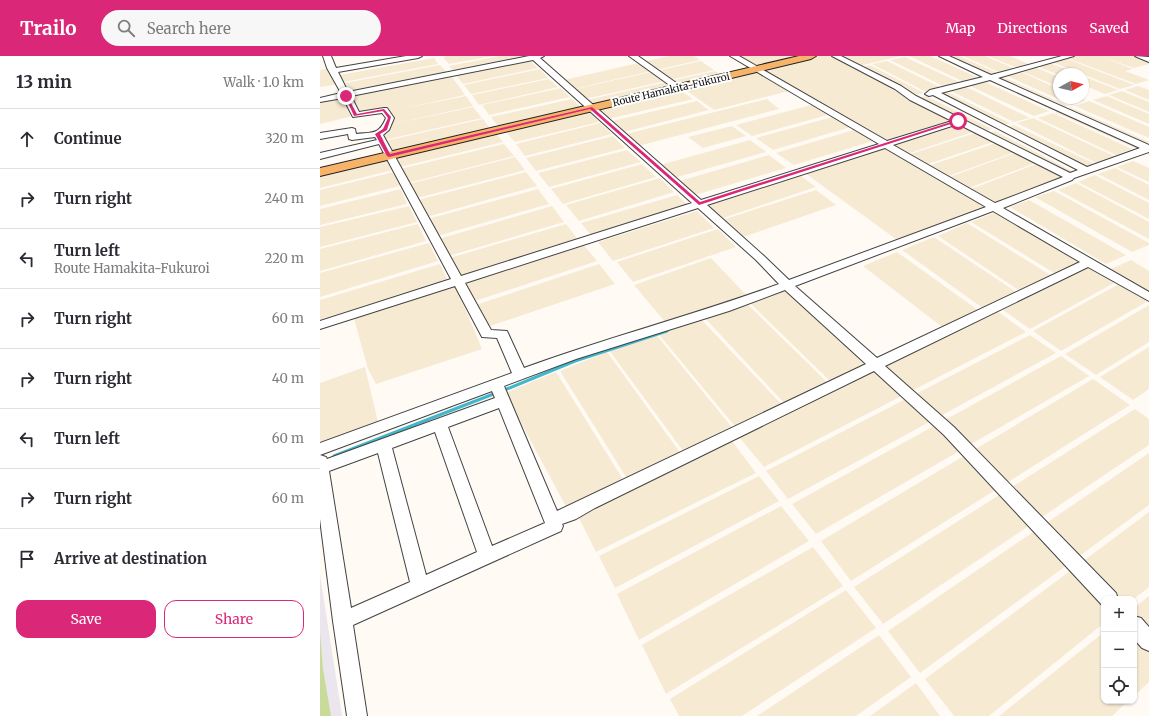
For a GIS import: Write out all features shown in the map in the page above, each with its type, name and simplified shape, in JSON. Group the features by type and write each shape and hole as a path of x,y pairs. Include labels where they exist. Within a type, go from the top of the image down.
{"main road":[{"name":"Route Hamakita-Fukuroi","path":"320,172 811,56"}],"street":[{"path":"320,156 380,138 390,118 384,110 356,115 327,56"},
{"path":"333,68 375,56"},
{"path":"333,68 418,56"},
{"path":"320,100 346,96 536,56 591,108 949,431 1106,596"},
{"path":"633,56 678,87"},
{"path":"734,56 1149,297"},
{"path":"836,56 898,88 913,98 1068,176"},
{"path":"943,56 1149,149"},
{"path":"913,98 1070,56"},
{"path":"1139,56 1149,60"},
{"path":"933,92 1086,170"},
{"path":"320,325 958,121"},
{"path":"320,136 352,131 352,137 380,138"},
{"path":"380,138 487,334 502,334 520,375"},
{"path":"320,449 520,375 630,337 725,308 1069,178 1068,176 1149,149"},
{"path":"552,520 570,514 589,503 1089,262"},
{"path":"342,621 555,526 496,384"},
{"path":"358,716 342,621 320,464 383,445 503,401"},
{"path":"440,424 487,556"},
{"path":"383,445 420,586"},
{"path":"1137,628 1149,641"}],"shaded area":[{"path":"493,56 449,64 443,57"},
{"path":"500,56 526,56 529,59 456,74 449,66"},
{"path":"669,56 694,56 700,60 573,89 564,80"},
{"path":"738,56 808,56 754,67"},
{"path":"818,56 833,56 858,68 870,65 924,93 912,96 916,99 926,96 992,129 981,132 996,141 925,165 908,155 978,132 976,131 907,154 891,144 960,122 955,119 886,144 966,191 1039,163 1066,178 993,206 990,204 900,242 798,168 883,143 793,90 714,110 684,89"},
{"path":"840,56 901,56 859,66"},
{"path":"909,56 930,56 979,78 964,82"},
{"path":"937,56 959,56 998,73 983,77"},
{"path":"963,56 985,56 1015,69 1001,73"},
{"path":"988,56 1010,56 1031,65 1017,68"},
{"path":"1073,56 1134,56 1149,61 1149,64 1134,68 1102,57 1133,69 1125,71 1149,80 1136,84 1067,58"},
{"path":"905,57 961,83 945,87 890,60"},
{"path":"434,58 438,64 343,82 340,75"},
{"path":"1065,58 1134,85 1120,89 1089,77 1089,68 1067,68 1052,62"},
{"path":"530,61 538,68 463,84 456,75"},
{"path":"701,61 714,70 585,99 575,89"},
{"path":"887,61 942,88 926,92 872,64"},
{"path":"1050,63 1063,68 1053,68 1053,73 1037,66"},
{"path":"440,65 447,72 349,92 345,83"},
{"path":"1034,67 1053,75 1053,84 1021,71"},
{"path":"331,68 338,84 320,87 320,70"},
{"path":"540,69 548,78 471,94 464,85"},
{"path":"715,71 726,78 680,90 693,99 608,119 587,100"},
{"path":"1019,71 1053,86 1053,96 1005,75"},
{"path":"451,76 465,95 387,112 378,110 320,124 320,101"},
{"path":"1001,76 1053,99 1053,104 1064,104 1068,106 1053,110 987,80"},
{"path":"1089,78 1118,90 1105,94 1089,87"},
{"path":"549,79 558,87 479,105 472,95"},
{"path":"983,81 1049,111 1034,116 968,85"},
{"path":"964,86 1030,118 1014,122 949,90"},
{"path":"1138,86 1149,90 1149,100 1125,90"},
{"path":"561,88 570,97 489,115 482,105"},
{"path":"945,91 1010,123 994,128 930,95"},
{"path":"1122,91 1149,102 1149,112 1109,95"},
{"path":"466,96 473,106 389,125 473,107 482,118 384,140 378,134 388,125 386,112"},
{"path":"1107,96 1149,114 1149,124 1093,100"},
{"path":"572,99 582,108 499,127 491,117"},
{"path":"767,99 779,109 638,146 626,134"},
{"path":"697,101 709,110 624,132 612,121"},
{"path":"1089,101 1149,127 1149,138 1075,106 1089,104"},
{"path":"815,104 831,114 752,136 736,125"},
{"path":"1070,107 1149,143 1135,148 1055,112"},
{"path":"588,111 599,122 515,142 505,131"},
{"path":"1053,113 1132,149 1116,155 1038,118"},
{"path":"836,116 854,126 773,150 756,138"},
{"path":"1033,118 1114,156 1096,163 1017,123"},
{"path":"483,119 491,130 388,153 385,141"},
{"path":"600,123 612,134 525,156 516,144"},
{"path":"1014,125 1095,164 1076,170 998,130"},
{"path":"732,126 746,136 703,148 688,137"},
{"path":"857,129 876,140 794,165 776,153"},
{"path":"494,131 503,142 400,167 392,154"},
{"path":"995,131 1074,172 1065,175 1018,151 946,177 928,166 999,142 985,134"},
{"path":"613,136 625,148 536,171 526,158"},
{"path":"750,140 766,152 674,178 660,165"},
{"path":"504,144 514,156 404,184 400,169"},
{"path":"627,150 641,162 549,187 538,173"},
{"path":"1018,152 1038,162 966,189 947,178"},
{"path":"769,155 786,168 692,196 676,182"},
{"path":"387,157 393,170 320,188 320,173"},
{"path":"515,157 525,170 413,199 409,184"},
{"path":"1133,161 1149,168 1149,182 1117,167"},
{"path":"642,164 656,177 563,204 551,189"},
{"path":"1115,168 1149,185 1149,200 1098,174"},
{"path":"394,172 400,186 320,206 320,190"},
{"path":"526,172 537,186 423,218 414,201"},
{"path":"797,173 816,187 720,219 703,203"},
{"path":"1095,175 1149,203 1149,219 1078,182"},
{"path":"660,178 674,192 579,221 566,205"},
{"path":"1076,183 1149,222 1149,239 1058,190"},
{"path":"401,189 407,204 320,225 320,209"},
{"path":"538,189 549,204 434,237 424,220"},
{"path":"816,190 836,205 737,239 719,221"},
{"path":"1054,191 1149,243 1149,245 1132,252 1035,197"},
{"path":"677,195 693,210 595,240 581,223"},
{"path":"1029,200 1126,255 1106,264 1010,207"},
{"path":"409,206 417,222 320,247 320,227"},
{"path":"552,206 564,222 445,257 435,240"},
{"path":"1001,210 1089,262 1059,276 971,222"},
{"path":"697,211 714,228 613,261 598,242"},
{"path":"967,223 1055,278 1023,293 938,236"},
{"path":"418,224 426,241 320,271 320,249"},
{"path":"566,224 579,241 463,278 446,259"},
{"path":"718,229 736,247 633,282 617,262"},
{"path":"934,237 1022,296 988,312 902,250"},
{"path":"429,243 438,261 320,297 320,273"},
{"path":"582,243 597,261 475,301 463,280"},
{"path":"897,252 982,313 946,330 863,266"},
{"path":"711,258 748,297 666,323 634,285"},
{"path":"1131,260 1149,271 1149,292 1111,269"},
{"path":"440,264 449,284 455,284 482,349 376,384 368,369 353,315 320,325 320,300"},
{"path":"599,264 615,284 484,328 476,305"},
{"path":"1089,267 1116,282 1030,329 1003,310"},
{"path":"1119,284 1148,301 1061,351 1033,331"},
{"path":"785,286 872,363 832,383 747,300"},
{"path":"744,301 829,384 786,405 702,315"},
{"path":"1149,305 1149,342 1096,375 1065,354"},
{"path":"997,311 1026,332 764,467 739,437"},
{"path":"698,316 784,407 738,430 656,331"},
{"path":"654,332 735,431 686,455 609,350"},
{"path":"1030,335 1056,353 788,499 766,471"},
{"path":"1149,347 1149,389 1133,400 1100,377"},
{"path":"607,352 684,458 631,485 560,371"},
{"path":"1061,356 1089,376 816,534 792,504"},
{"path":"365,367 378,422 322,442 320,440 320,383"},
{"path":"556,372 627,486 570,514 505,393"},
{"path":"1093,379 1130,405 851,581 821,541"},
{"path":"1135,409 1149,419 1149,445 883,624 854,587"},
{"path":"732,441 756,473 596,552 577,514"},
{"path":"1149,453 1149,505 920,673 888,631"},
{"path":"759,476 779,501 615,588 599,556"},
{"path":"781,506 809,541 639,640 617,594"},
{"path":"1149,512 1149,587 1137,597 1101,596 1101,625 989,716 954,716 925,679"},
{"path":"813,547 843,586 666,694 642,645"},
{"path":"320,575 342,716 320,716"},
{"path":"846,590 876,628 742,716 679,716 670,699"},
{"path":"1149,596 1149,682 1137,693 1137,632 1137,606"},
{"path":"1101,634 1101,704 1125,704 1112,716 999,716"},
{"path":"879,635 911,677 856,716 757,716"},
{"path":"916,683 940,716 870,716"}],"green space":[{"path":"320,632 323,669 331,716 320,716"}],"waterway":[{"path":"502,391 575,361 667,331"},
{"path":"334,456 496,393"}],"route":[{"path":"346,96 356,115 384,110 390,118 385,130 378,134 389,156 591,108 699,204 958,121"}]}
